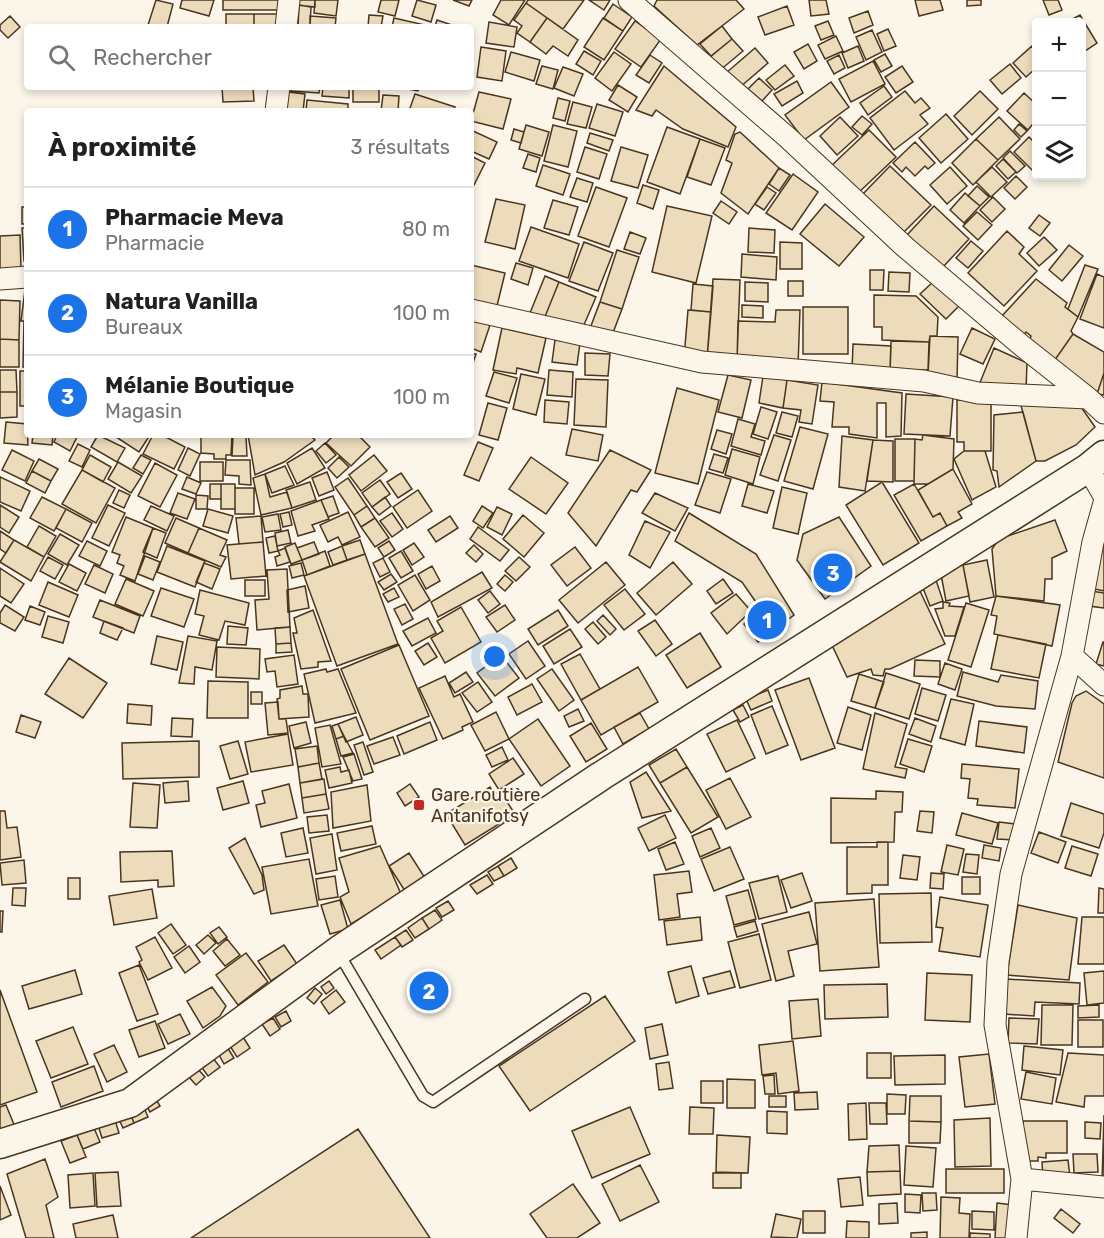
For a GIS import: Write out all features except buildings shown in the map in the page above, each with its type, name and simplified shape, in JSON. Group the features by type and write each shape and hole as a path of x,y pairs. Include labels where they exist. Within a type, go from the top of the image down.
{"main road":[{"path":"0,1144 129,1103 338,951 601,776 1096,461"}],"street":[{"path":"286,24 289,0"},
{"path":"629,0 787,137 905,247 1104,413"},
{"path":"276,108 279,90"},
{"path":"0,279 24,277"},
{"path":"474,311 702,362 924,381 978,393 1088,398"},
{"path":"1096,461 1104,496"},
{"path":"1016,1238 1022,1179 995,1025 998,962 1011,874 1072,656 1093,542 1104,503"},
{"path":"1072,656 1104,685"},
{"path":"1022,1179 1104,1187"}],"lane":[{"path":"338,951 423,1096 434,1102 585,999"}],"place":[{"name":"Mélanie Boutique","path":"833,573"},
{"name":"Pharmacie Meva","path":"767,620"},
{"name":"Gare routière Antanifotsy","path":"419,805"},
{"name":"Natura Vanilla","path":"429,991"}]}
